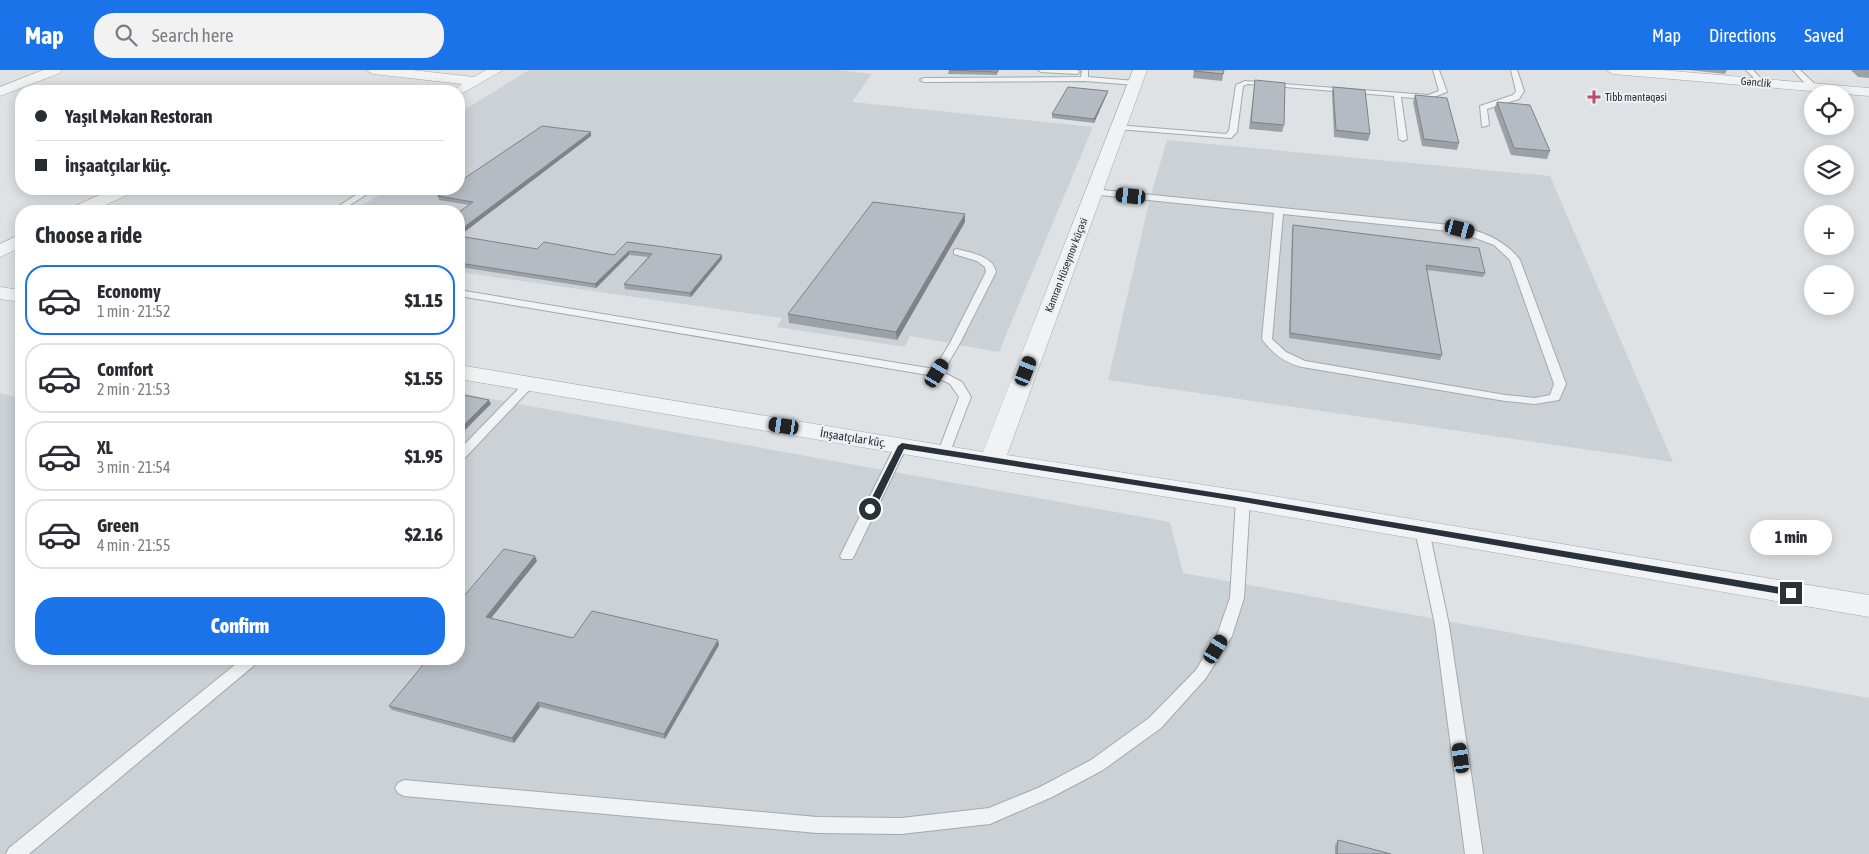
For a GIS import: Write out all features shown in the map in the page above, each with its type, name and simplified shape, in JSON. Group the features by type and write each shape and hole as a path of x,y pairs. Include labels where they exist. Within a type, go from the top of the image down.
{"street":[{"path":"15,85 55,70"},
{"path":"373,70 476,81"},
{"path":"465,87 496,70"},
{"name":"Gənclik","path":"1613,70 1804,87"},
{"name":"Kamran Hüseynov küçəsi","path":"992,461 1117,127 1138,76"},
{"path":"2,90 15,85"},
{"path":"2,90 15,91"},
{"name":"Gənclik","path":"1854,91 1869,92"},
{"path":"92,205 113,195"},
{"path":"0,251 15,243"},
{"path":"0,292 15,295"},
{"name":"İnşaatçılar küç.","path":"465,373 992,461 1243,500 1869,606"}],"lane":[{"path":"1041,70 1138,76"},
{"path":"1117,127 1228,136 1234,132 1240,85 1247,82 1437,96 1442,92 1436,70"},
{"path":"1485,125 1482,108 1516,96 1520,91 1514,70"},
{"path":"1749,70 1762,83"},
{"path":"1796,70 1811,85"},
{"path":"924,80 1085,74"},
{"path":"1397,94 1404,139"},
{"path":"1093,192 1279,210 1460,229 1485,236 1509,251 1515,260 1560,384 1555,398 1535,401 1505,398 1302,364 1286,358 1273,349 1267,339 1279,210"},
{"path":"345,205 361,195"},
{"path":"937,373 955,343 991,272 990,266 980,259 957,252"},
{"path":"465,294 937,373 953,379 962,389 965,397 944,452"},
{"path":"465,451 529,384"},
{"path":"847,556 902,446"},
{"path":"404,788 817,825 900,826 990,816 1046,792 1097,765 1155,723 1202,674 1224,636 1237,598 1243,500"},
{"path":"1422,530 1442,625 1474,854"},
{"path":"15,854 245,665"}],"shaded area":[{"path":"529,70 836,70 872,74 852,102 1093,127 999,352 910,336 905,347 777,327 782,318 465,273 465,205 363,205 378,195 465,195 465,109"},
{"path":"1167,140 1550,176 1673,462 1108,380 1150,198"},
{"path":"0,393 15,397 15,665 465,665 465,394 1170,522 1183,573 1869,698 1869,854 0,854"}],"building":[{"path":"949,70 998,70 998,72"},
{"path":"1194,70 1224,70 1223,74"},
{"path":"1255,80 1285,83 1284,125 1251,122"},
{"path":"1068,87 1108,91 1094,119 1052,114"},
{"path":"1333,87 1365,90 1370,134 1336,130"},
{"path":"1415,95 1447,98 1459,143 1424,139"},
{"path":"1497,102 1530,105 1550,151 1514,148"},
{"path":"542,126 591,132 465,226 465,208 473,202 438,196 465,195 465,178"},
{"path":"873,202 965,214 896,332 788,314"},
{"path":"1293,225 1479,248 1485,273 1426,265 1442,355 1290,333"},
{"path":"465,237 537,249 544,242 614,255 627,242 722,255 690,293 624,284 652,254 629,251 595,284 465,264"},
{"path":"465,395 489,400 465,424"},
{"path":"504,549 535,556 486,617 573,638 592,611 718,640 664,734 538,702 512,738 389,706 423,665 465,665 465,595"},
{"path":"1338,840 1391,854 1337,854"}],"place":[{"name":"Tibb məntəqəsi","path":"1594,97"}],"route":[{"path":"870,509 902,446 1243,500 1791,593"}]}
